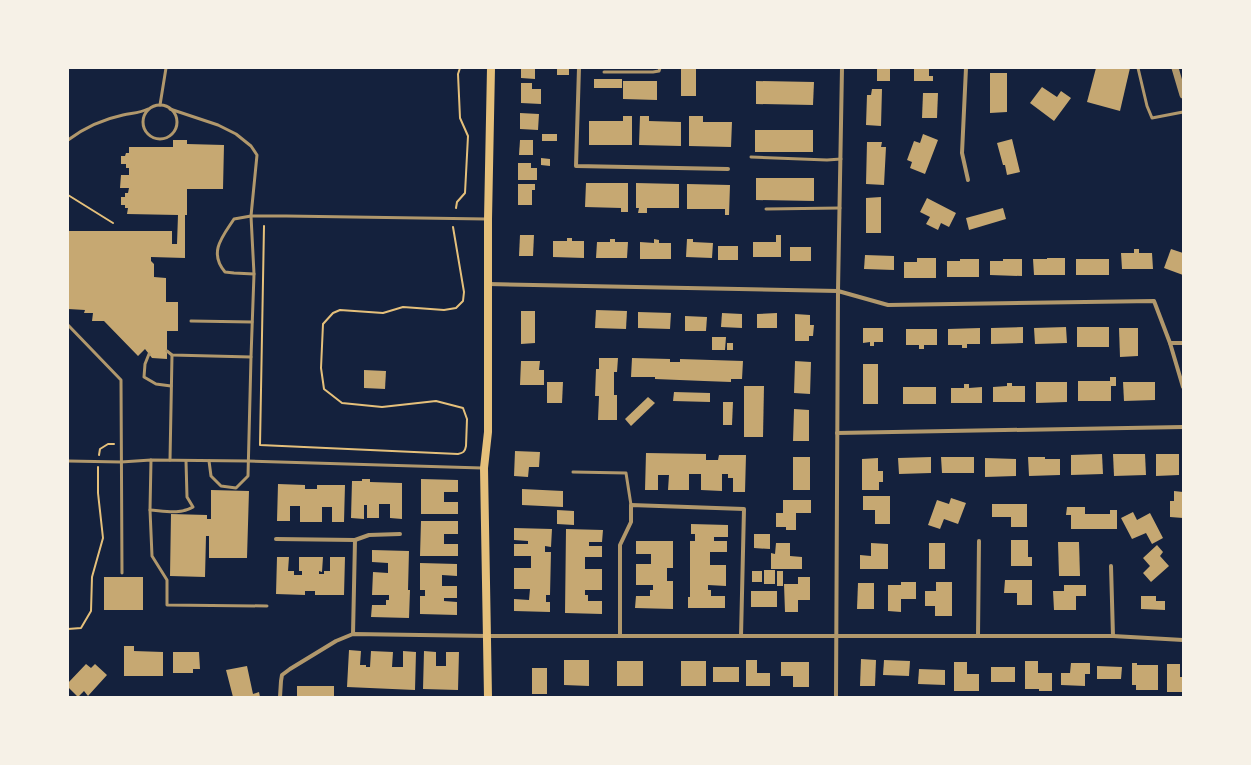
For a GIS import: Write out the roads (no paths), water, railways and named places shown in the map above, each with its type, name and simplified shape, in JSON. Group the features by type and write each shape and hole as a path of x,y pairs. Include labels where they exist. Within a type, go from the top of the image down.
{"main road":[{"path":"488,697 484,468 488,432 490,68"}],"street":[{"path":"580,68 576,166 728,169"},
{"path":"836,697 838,291 842,68"},
{"path":"966,68 962,153 968,180"},
{"path":"1175,68 1183,95"},
{"path":"488,284 838,291 888,305 1154,301 1170,343 1183,387"},
{"path":"1170,343 1183,343"},
{"path":"837,433 1183,426"},
{"path":"620,635 620,545 631,522 630,505 744,509 741,636"},
{"path":"276,539 355,540 369,535 400,534"},
{"path":"353,634 355,540"},
{"path":"978,636 979,541"},
{"path":"1111,566 1113,636"},
{"path":"280,697 282,675 336,641 353,634 487,636 1113,636 1183,640"}],"lane":[{"path":"160,105 166,68"},
{"path":"604,72 653,72 659,71 660,68"},
{"path":"1138,68 1152,118 1183,112"},
{"path":"68,140 100,122 123,115 140,113 154,106 160,105 218,125 236,134 251,146 257,155 251,216 254,274 248,476 236,488 221,486 211,476 209,461"},
{"path":"148,109 144,114 144,130 149,136 156,139 167,138 176,129 177,123 175,116 170,109"},
{"path":"751,157 827,160 841,159"},
{"path":"766,209 840,208"},
{"path":"254,274 225,272 220,266 218,259 219,241 234,219 251,216 286,216 488,219"},
{"path":"191,321 252,322"},
{"path":"68,325 121,380 122,573"},
{"path":"167,351 172,355 251,357"},
{"path":"149,354 145,364 144,377 156,384 171,386"},
{"path":"170,460 172,355"},
{"path":"151,460 150,510 152,556 167,580 167,605 267,606"},
{"path":"68,461 248,461 484,468"},
{"path":"150,510 169,512 186,511 193,507 188,497 186,461"},
{"path":"573,472 626,473 630,505"}]}
